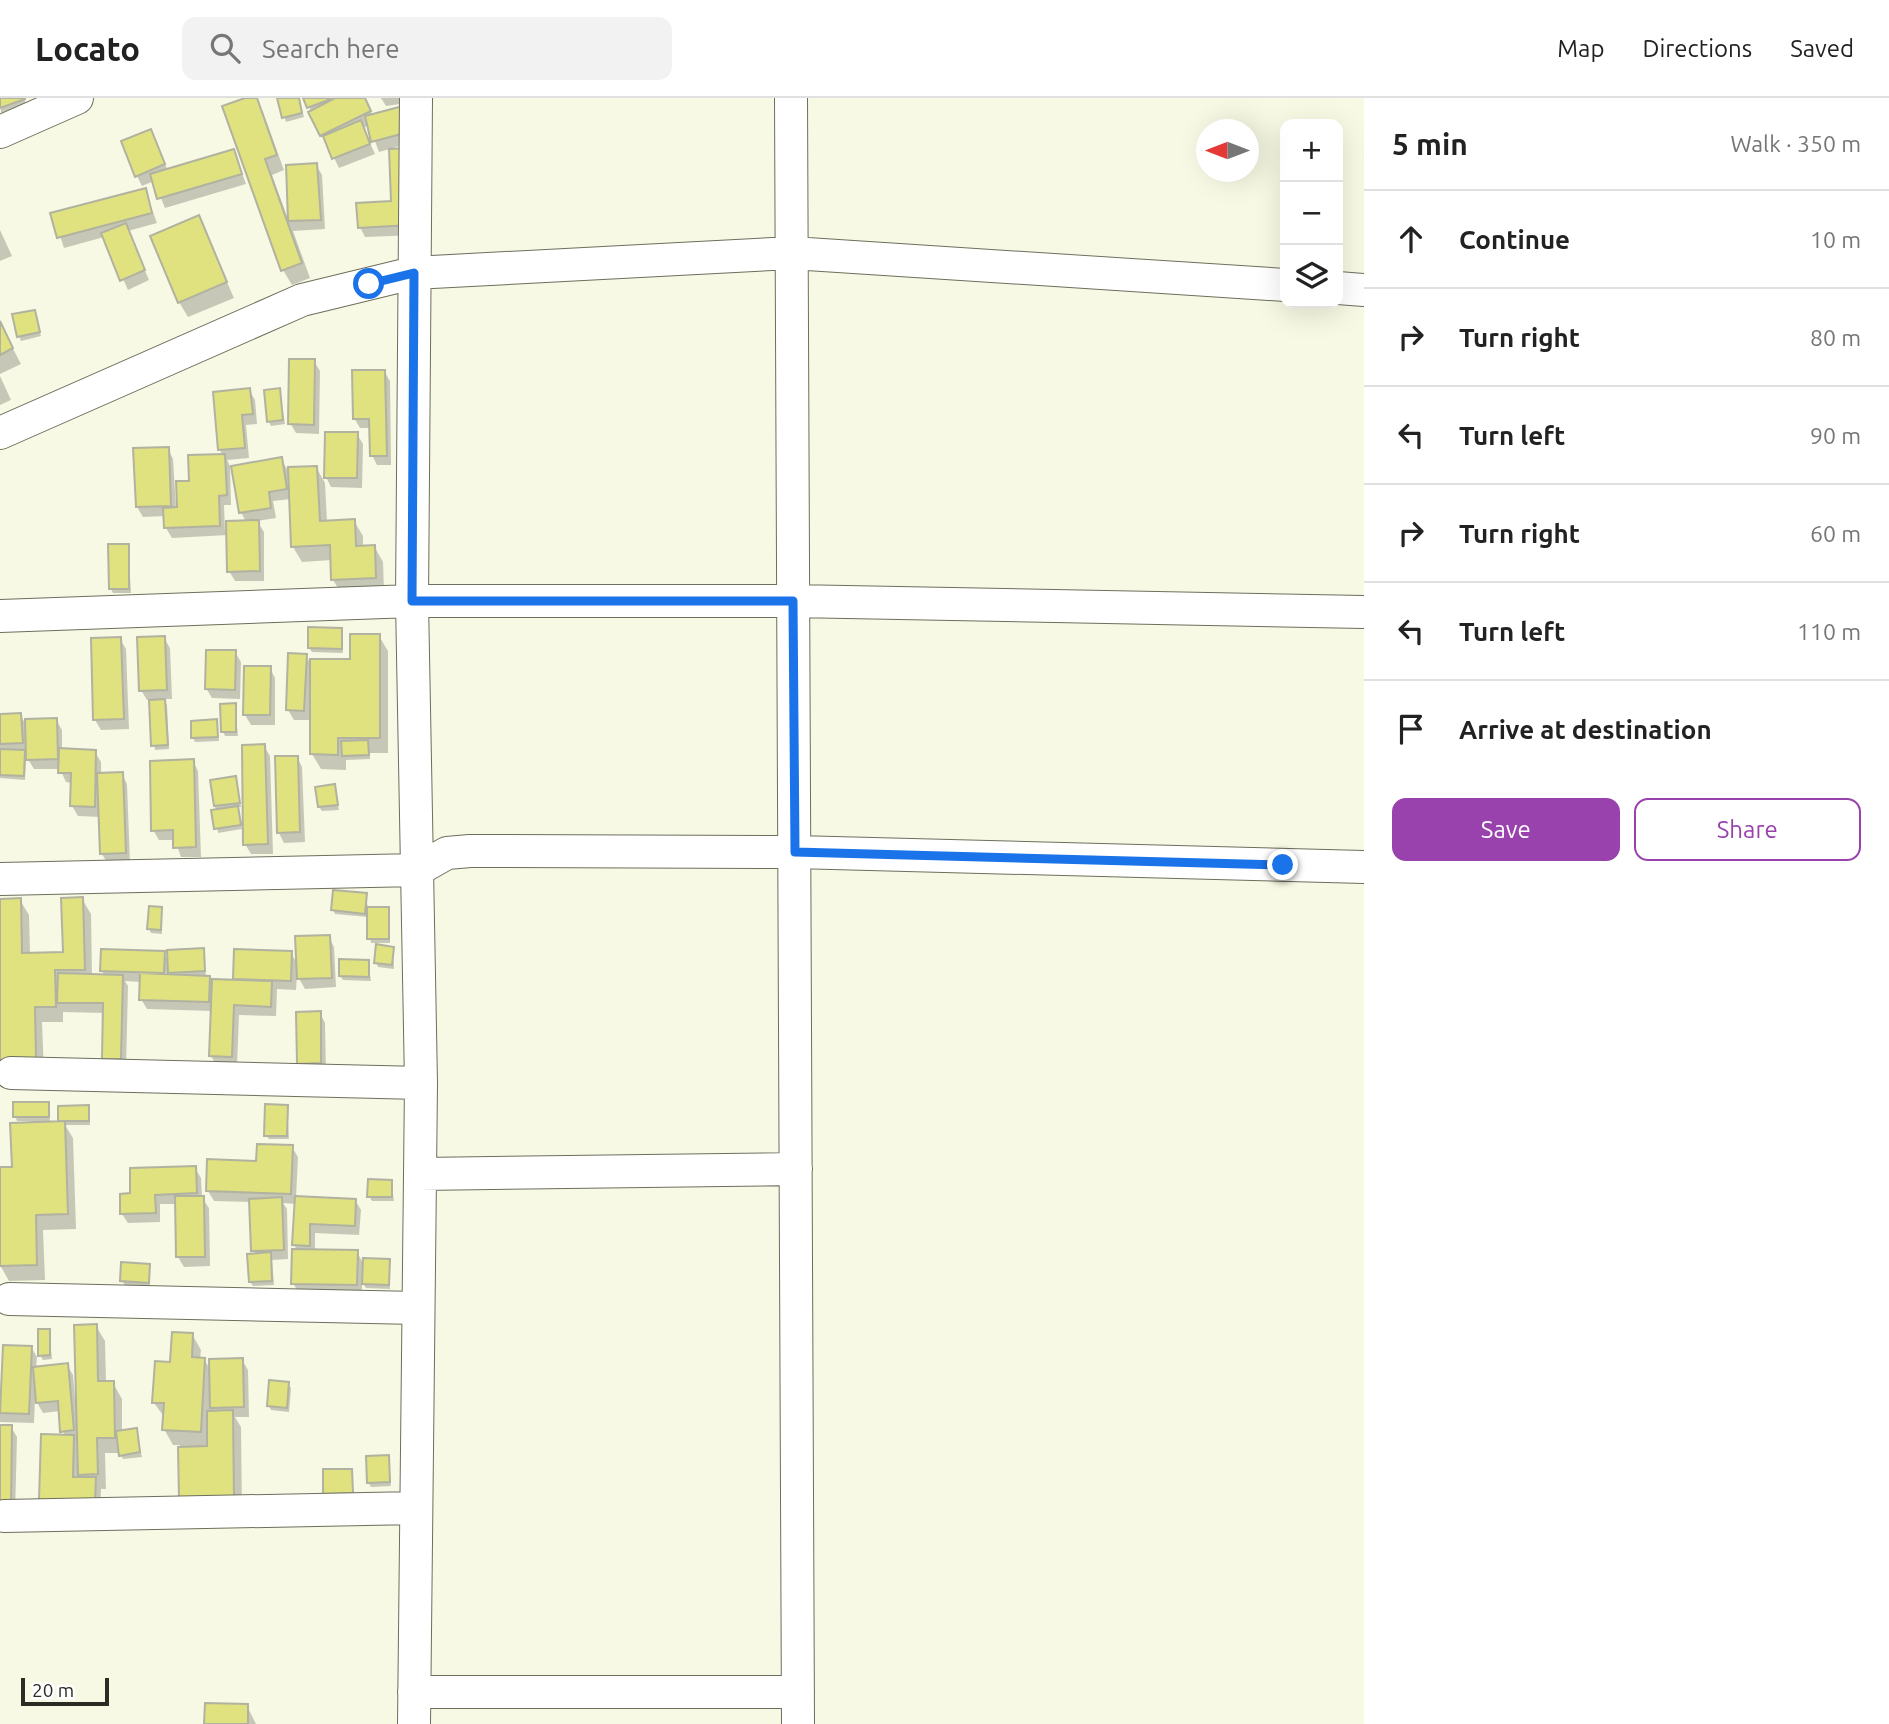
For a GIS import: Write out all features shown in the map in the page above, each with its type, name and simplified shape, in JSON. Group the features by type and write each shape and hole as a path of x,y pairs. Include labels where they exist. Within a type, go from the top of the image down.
{"street":[{"path":"0,132 77,98"},
{"path":"414,1724 421,1083 412,601 416,98"},
{"path":"791,98 798,1724"},
{"path":"0,433 302,300 414,273 792,253 1280,285"},
{"path":"1343,288 1364,290"},
{"path":"0,616 412,601 793,601 1364,612"},
{"path":"0,879 417,870 447,853 470,851 795,852 1364,867"},
{"path":"11,1073 421,1083"},
{"path":"420,1174 796,1169"},
{"path":"9,1299 417,1308"},
{"path":"4,1516 416,1508"},
{"path":"414,1692 798,1692"}],"building":[{"path":"0,98 25,98 25,99 0,108"},
{"path":"245,98 257,98 277,155 265,159 302,263 281,271 222,106"},
{"path":"277,98 299,98 302,113 282,118"},
{"path":"303,98 330,98 331,99 307,108"},
{"path":"335,98 365,98 371,111 320,136 308,112"},
{"path":"403,106 409,132 371,142 365,116"},
{"path":"361,120 370,144 332,159 323,136"},
{"path":"151,129 165,164 135,177 121,141"},
{"path":"408,148 411,225 358,228 356,203 391,201 389,149"},
{"path":"234,149 242,174 157,199 150,174"},
{"path":"317,163 321,220 288,221 286,165"},
{"path":"146,188 152,213 57,238 50,213"},
{"path":"199,215 227,282 178,303 150,236"},
{"path":"126,223 145,270 120,281 101,233"},
{"path":"35,310 40,332 17,337 12,314"},
{"path":"0,321 13,348 0,355"},
{"path":"289,359 315,359 314,425 288,424"},
{"path":"352,370 385,370 387,456 370,456 369,419 353,419"},
{"path":"250,388 253,414 242,415 245,448 218,450 213,392"},
{"path":"280,388 283,420 267,422 264,390"},
{"path":"325,432 358,432 357,478 324,478"},
{"path":"169,447 171,506 136,507 133,448"},
{"path":"225,454 227,495 219,496 220,526 164,528 163,508 177,507 176,481 189,481 188,455"},
{"path":"282,457 287,489 269,492 271,508 239,513 231,466"},
{"path":"317,466 320,521 355,519 356,546 375,545 376,578 331,580 330,545 291,547 288,467"},
{"path":"259,520 260,571 227,572 226,521"},
{"path":"108,544 129,544 129,589 109,589"},
{"path":"308,627 342,628 342,649 308,648"},
{"path":"350,634 380,634 380,738 338,738 338,755 310,754 310,659 350,659"},
{"path":"165,636 167,690 139,691 137,637"},
{"path":"121,637 124,719 93,720 91,638"},
{"path":"206,650 236,650 235,690 205,689"},
{"path":"288,653 307,654 304,711 286,710"},
{"path":"244,666 271,666 270,715 243,715"},
{"path":"165,699 168,745 151,746 149,700"},
{"path":"236,703 236,732 221,732 220,704"},
{"path":"21,713 23,743 0,744 0,714"},
{"path":"57,718 58,759 26,760 25,719"},
{"path":"217,719 218,737 191,738 191,721"},
{"path":"368,740 369,755 342,756 341,741"},
{"path":"265,744 268,844 243,845 242,745"},
{"path":"59,748 96,750 95,807 70,806 71,773 58,773"},
{"path":"0,749 25,750 24,776 0,775"},
{"path":"275,756 298,756 300,832 277,833"},
{"path":"194,759 196,847 173,848 173,830 151,831 150,761"},
{"path":"123,772 126,853 100,854 97,773"},
{"path":"236,776 240,803 214,806 210,780"},
{"path":"335,784 338,805 318,807 315,787"},
{"path":"238,806 241,825 214,829 211,810"},
{"path":"333,890 367,893 365,914 331,910"},
{"path":"83,897 85,970 55,970 56,1007 35,1007 36,1059 0,1060 0,899 21,898 22,953 63,952 61,898"},
{"path":"149,906 162,907 161,930 147,929"},
{"path":"367,907 389,907 389,939 367,939"},
{"path":"330,935 332,978 297,979 295,936"},
{"path":"376,944 394,947 392,965 374,963"},
{"path":"204,948 205,971 168,973 167,950"},
{"path":"101,949 165,951 164,973 100,971"},
{"path":"234,949 292,951 291,981 233,979"},
{"path":"339,959 369,960 369,977 339,976"},
{"path":"58,973 123,975 121,1059 102,1059 103,1003 57,1003"},
{"path":"140,973 210,976 209,1002 139,1000"},
{"path":"212,979 272,981 271,1007 234,1005 232,1057 209,1056"},
{"path":"321,1011 321,1063 297,1064 296,1012"},
{"path":"13,1102 49,1102 49,1117 13,1117"},
{"path":"265,1104 288,1105 287,1136 264,1136"},
{"path":"89,1105 89,1121 58,1121 58,1106"},
{"path":"65,1121 68,1214 36,1215 37,1265 0,1266 0,1167 12,1167 10,1123"},
{"path":"257,1144 293,1145 291,1194 206,1191 207,1159 256,1161"},
{"path":"196,1166 197,1193 155,1195 156,1213 120,1214 120,1194 130,1193 130,1168"},
{"path":"368,1179 392,1180 392,1197 367,1197"},
{"path":"175,1196 204,1196 205,1257 176,1257"},
{"path":"295,1196 356,1199 355,1226 310,1224 310,1246 292,1245"},
{"path":"282,1197 284,1250 251,1251 249,1199"},
{"path":"292,1249 358,1250 357,1285 291,1284"},
{"path":"271,1252 272,1281 249,1282 247,1254"},
{"path":"363,1258 390,1259 389,1285 362,1284"},
{"path":"121,1262 150,1264 149,1283 120,1281"},
{"path":"97,1324 98,1381 114,1381 115,1438 97,1438 98,1474 78,1475 74,1325"},
{"path":"38,1329 50,1329 50,1355 38,1356"},
{"path":"172,1332 193,1333 192,1357 205,1358 201,1432 162,1430 164,1403 152,1403 155,1361 170,1362"},
{"path":"3,1345 32,1346 29,1414 0,1413"},
{"path":"243,1358 244,1407 210,1408 209,1359"},
{"path":"68,1363 74,1430 60,1432 58,1401 36,1403 33,1367"},
{"path":"269,1380 289,1382 287,1408 267,1406"},
{"path":"233,1410 234,1499 179,1500 178,1447 207,1446 207,1411"},
{"path":"0,1425 12,1425 11,1507 0,1507"},
{"path":"137,1428 140,1452 119,1456 116,1431"},
{"path":"41,1434 74,1435 73,1477 96,1477 95,1502 39,1500"},
{"path":"389,1455 390,1482 367,1483 366,1456"},
{"path":"323,1469 352,1469 353,1493 323,1494"},
{"path":"205,1703 248,1704 248,1724 204,1724"}],"route":[{"path":"369,284 414,273 412,601 793,601 795,852 1283,865"}]}
